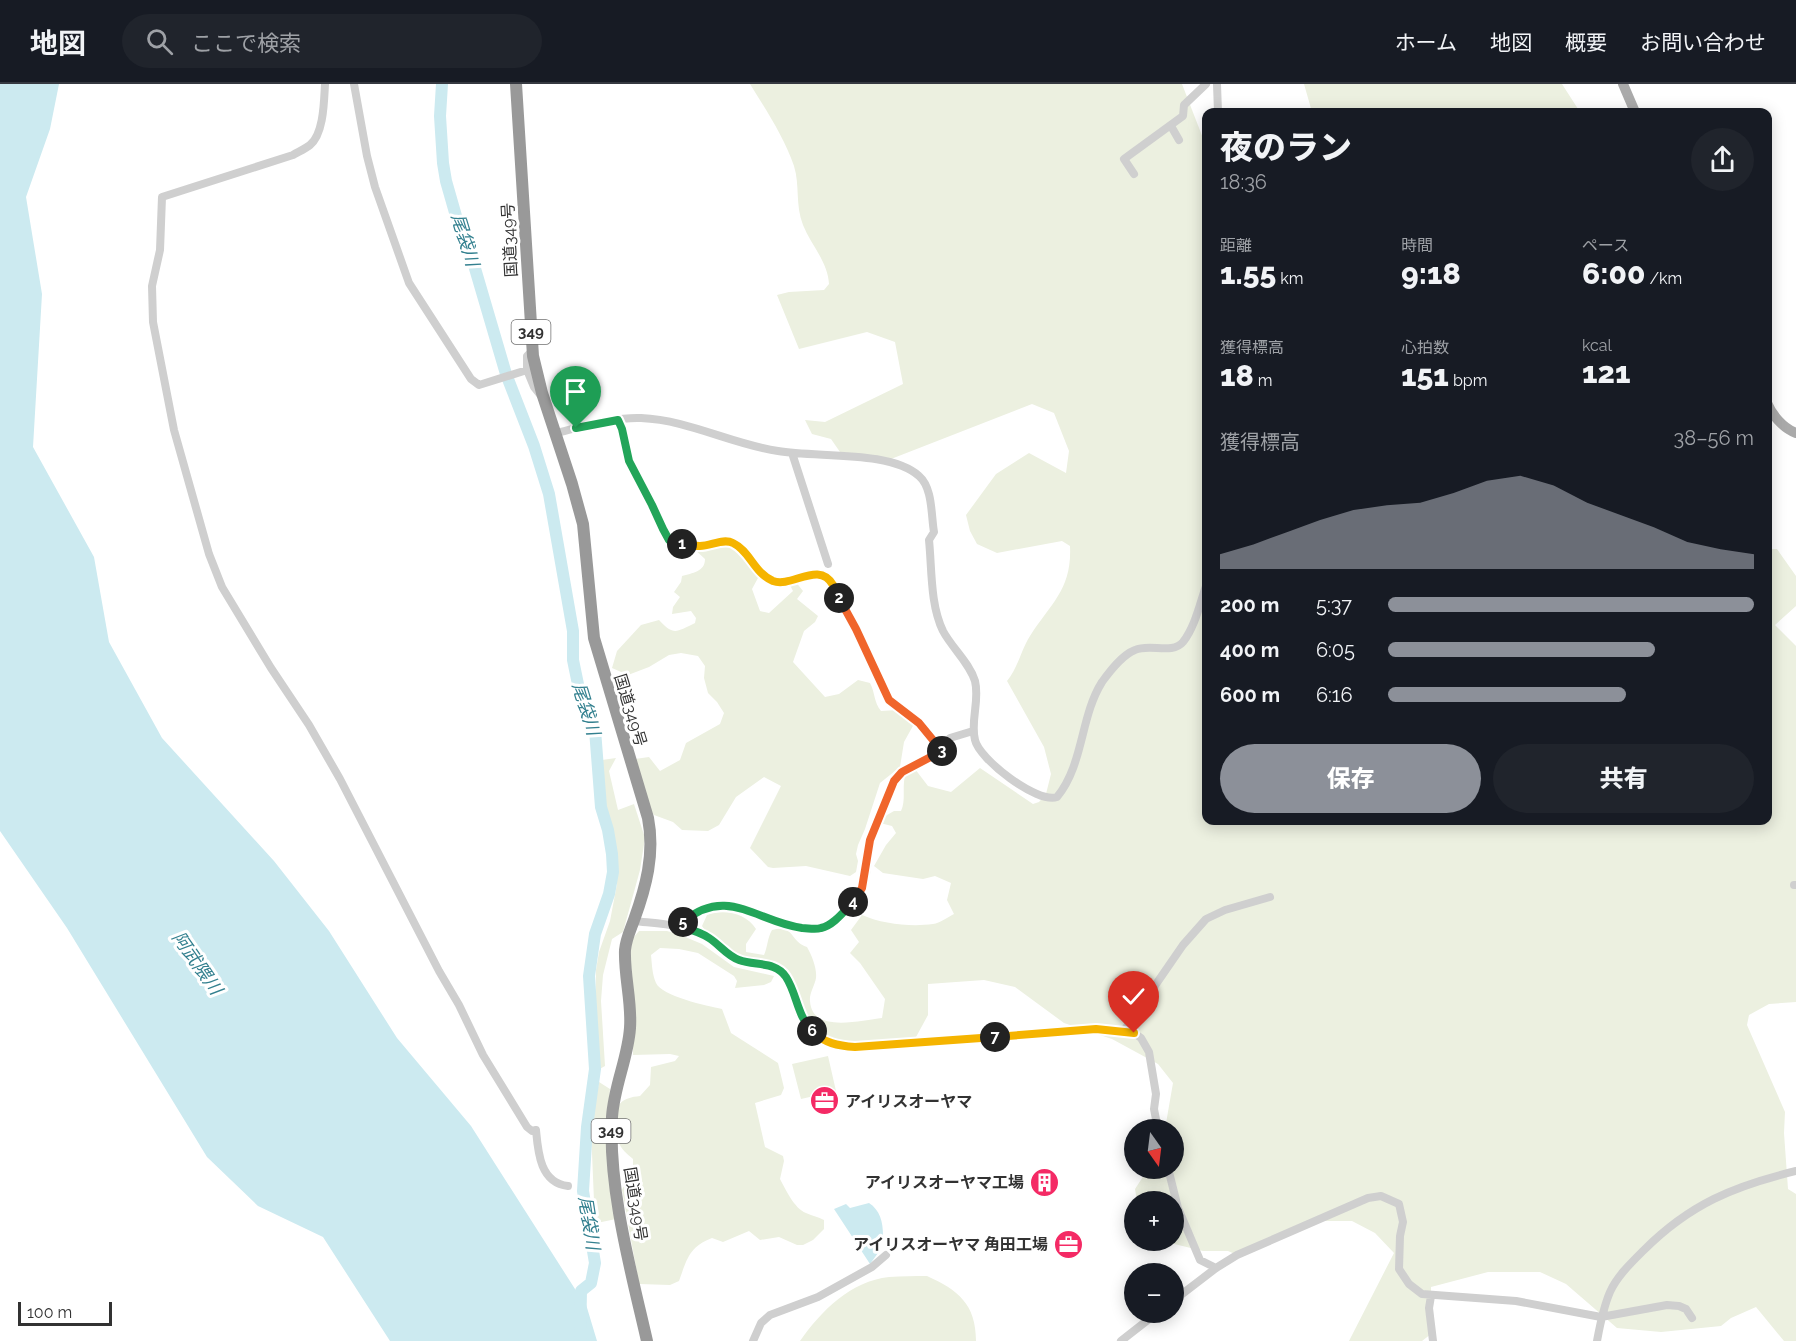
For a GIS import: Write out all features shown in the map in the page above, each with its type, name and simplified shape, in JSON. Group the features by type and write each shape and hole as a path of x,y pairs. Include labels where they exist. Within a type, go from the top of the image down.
{"highway":[{"name":"国道349号","path":"516,84 532,350 544,398 583,524 594,638 650,828 650,866 634,921 627,936 625,949 631,1025 613,1103 612,1142 615,1185 627,1255 647,1341"}],"main road":[{"path":"1623,84 1633,108"},
{"path":"1772,413 1788,430 1796,433"}],"street":[{"path":"325,84 322,118 317,137 311,145 293,154 162,197 160,250 152,286 153,322 174,430 209,554 222,587 309,725 340,779 483,1055 527,1127 532,1131 536,1130 539,1155 545,1172 555,1182 568,1186"},
{"path":"354,84 375,187 409,283 471,380 479,385 522,371"},
{"path":"1134,174 1124,159 1183,116 1184,105 1206,84"},
{"path":"1217,84 1218,108"},
{"path":"1171,126 1179,140"},
{"path":"522,371 527,356 532,350"},
{"path":"522,371 537,393 544,398"},
{"path":"556,433 628,418 658,419 775,451 902,464 924,480 934,532 929,540 936,611 947,637 964,660 974,679 976,697 973,731 977,749 1013,780 1047,799 1057,797 1070,778 1094,698 1102,682 1116,664 1135,649 1176,647 1182,643 1189,633 1202,597"},
{"path":"618,420 629,461 669,540 679,544 700,546 719,542 732,543 745,552 759,572 780,583 813,574 830,580 889,700 919,723 943,751"},
{"path":"792,453 828,564"},
{"path":"679,926 701,911 720,905 754,912 794,927 821,928 834,921 860,894 866,874 870,840 894,781 902,772 943,751 950,738 973,731"},
{"path":"1123,1032 1196,928 1206,919 1226,910 1270,897"},
{"path":"634,921 679,926 708,938 737,960 772,966 781,971 787,978 801,1016 809,1028 820,1038 834,1045 855,1047 1096,1029 1134,1033 1141,1038 1149,1052 1156,1094 1154,1109 1156,1119"},
{"path":"1596,1341 1610,1292 1620,1277 1649,1245 1682,1217 1728,1191 1796,1171"},
{"path":"1171,1179 1178,1208 1200,1260 1216,1268"},
{"path":"1184,1293 1237,1255 1368,1198 1381,1196 1399,1204 1403,1222 1400,1236 1399,1269 1409,1284 1422,1294 1516,1300 1601,1317 1652,1306 1679,1306 1686,1310 1692,1318"},
{"path":"753,1341 761,1323 770,1315 818,1297 872,1267 886,1255"},
{"path":"1431,1296 1429,1308 1433,1341"},
{"path":"1121,1341 1144,1323"}],"green space":[{"path":"750,84 1182,84 1202,136 1202,825 1772,825 1772,549 1777,549 1796,576 1796,606 1775,625 1796,646 1796,1002 1769,1004 1749,1015 1747,1025 1785,1112 1784,1133 1788,1189 1796,1194 1796,1341 1784,1341 1756,1307 1731,1318 1721,1326 1661,1332 1617,1328 1566,1284 1540,1272 1488,1272 1431,1287 1431,1334 1422,1341 1349,1341 1394,1253 1375,1233 1352,1221 1315,1221 1237,1255 1228,1251 1203,1251 1184,1246 1184,1191 1135,1191 1142,1179 1184,1179 1184,1119 1167,1119 1173,1083 1158,1064 1112,1039 1064,1023 1015,987 984,980 928,984 928,1015 916,1037 871,1044 843,1044 824,1035 807,1018 794,983 785,969 771,962 739,956 729,946 704,929 702,926 707,915 720,912 741,916 756,929 746,944 746,952 764,955 772,930 785,929 807,947 814,962 816,978 810,1001 813,1011 819,1018 839,1023 882,1018 885,999 860,963 850,953 859,942 851,930 862,915 887,923 924,925 936,923 954,914 947,900 951,883 935,876 923,879 883,873 874,866 896,833 892,826 880,823 880,819 894,811 901,811 905,776 915,769 928,786 951,792 980,768 1033,804 1039,802 1046,794 1051,774 1044,747 1007,681 1030,636 1064,584 1070,561 1070,546 1062,541 997,553 977,544 970,531 966,515 996,474 1029,453 1066,473 1069,451 1054,413 1032,404 891,459 840,452 831,439 812,434 805,420 825,422 903,384 895,342 867,332 799,349 777,295 824,290 829,284 826,268 803,225 798,203 796,173 785,145"},
{"path":"1304,84 1562,84 1577,108 1311,108"},
{"path":"726,543 745,554 758,578 752,589 760,611 769,613 793,591 790,585 795,581 803,591 797,599 818,616 815,622 804,631 793,662 825,697 839,694 858,680 870,683 881,711 897,710 914,724 904,742 900,767 880,783 858,845 856,872 850,876 806,866 768,867 750,848 781,786 764,777 736,797 719,825 708,831 682,830 673,822 654,815 649,808 635,759 649,757 660,771 680,760 686,743 720,724 724,713 708,693 704,678 705,666 698,656 681,653 669,655 649,667 628,675 612,668 617,651 641,625 659,620 668,628 676,631 695,623 696,618 691,611 672,614 673,607 680,597 674,592 682,576 703,567 705,559 693,548"},
{"path":"616,758 609,771 618,810 634,804 645,838 640,870 623,932 612,939 603,975 601,1001 605,1066 598,1070 595,1047 596,970 599,952 610,921 617,884 617,854 604,808 602,760"},
{"path":"639,931 667,931 678,934 702,944 734,967 774,976 771,982 764,985 735,988 737,981 734,976 698,953 660,948 651,955 654,976 660,988 686,1000 722,1009 731,1033 778,1063 784,1088 781,1095 755,1103 765,1147 783,1156 780,1179 794,1203 802,1211 824,1220 824,1229 813,1240 803,1245 797,1245 779,1237 760,1240 749,1231 723,1242 712,1238 698,1245 687,1260 679,1281 670,1285 639,1284 622,1190 633,1166 633,1159 621,1146 616,1135 616,1116 620,1103 628,1098 640,1096 650,1085 651,1067 675,1061 679,1056 670,1054 633,1055 630,948 633,938"},
{"path":"828,1056 836,1091 801,1099 792,1064"},
{"path":"599,1082 610,1089 606,1136 616,1219 592,1224 594,1201 591,1129"},
{"path":"927,1276 948,1287 963,1300 973,1317 976,1341 800,1341 827,1309 862,1284 889,1277"}],"water":[{"name":"阿武隈川","path":"0,84 59,84 50,129 26,197 42,294 33,447 94,557 109,642 162,738 274,861 329,931 397,1038 471,1126 575,1289 585,1301 597,1341 390,1341 323,1237 258,1206 207,1157 67,928 0,831"},
{"path":"869,1203 880,1217 883,1235 879,1235 873,1249 878,1253 870,1264 834,1209 846,1204 850,1208"}],"waterway":[{"name":"尾袋川","path":"442,84 440,116 446,181 458,223 474,265 506,374 534,446 549,494 573,631 573,660 580,694 595,730 601,807 612,854 613,872 609,894 595,934 589,976 595,1069 587,1127 583,1191 595,1263 591,1283 581,1291 580,1341"}],"place":[{"name":"アイリスオーヤマ","path":"824,1101"},
{"name":"アイリスオーヤマ工場","path":"1045,1182"},
{"name":"アイリスオーヤマ 角田工場","path":"1069,1244"}],"route":[{"path":"576,428 618,420 629,461 669,540 679,544 700,546 727,541 745,552 759,572 780,583 813,574 830,580 889,700 914,718 943,751 902,772 894,781 870,840 866,874 860,894 834,921 821,928 794,927 754,912 720,905 689,917 679,926 708,938 737,960 772,966 781,971 787,978 801,1016 809,1028 814,1034 834,1045 855,1047 1096,1029 1134,1033"}]}
